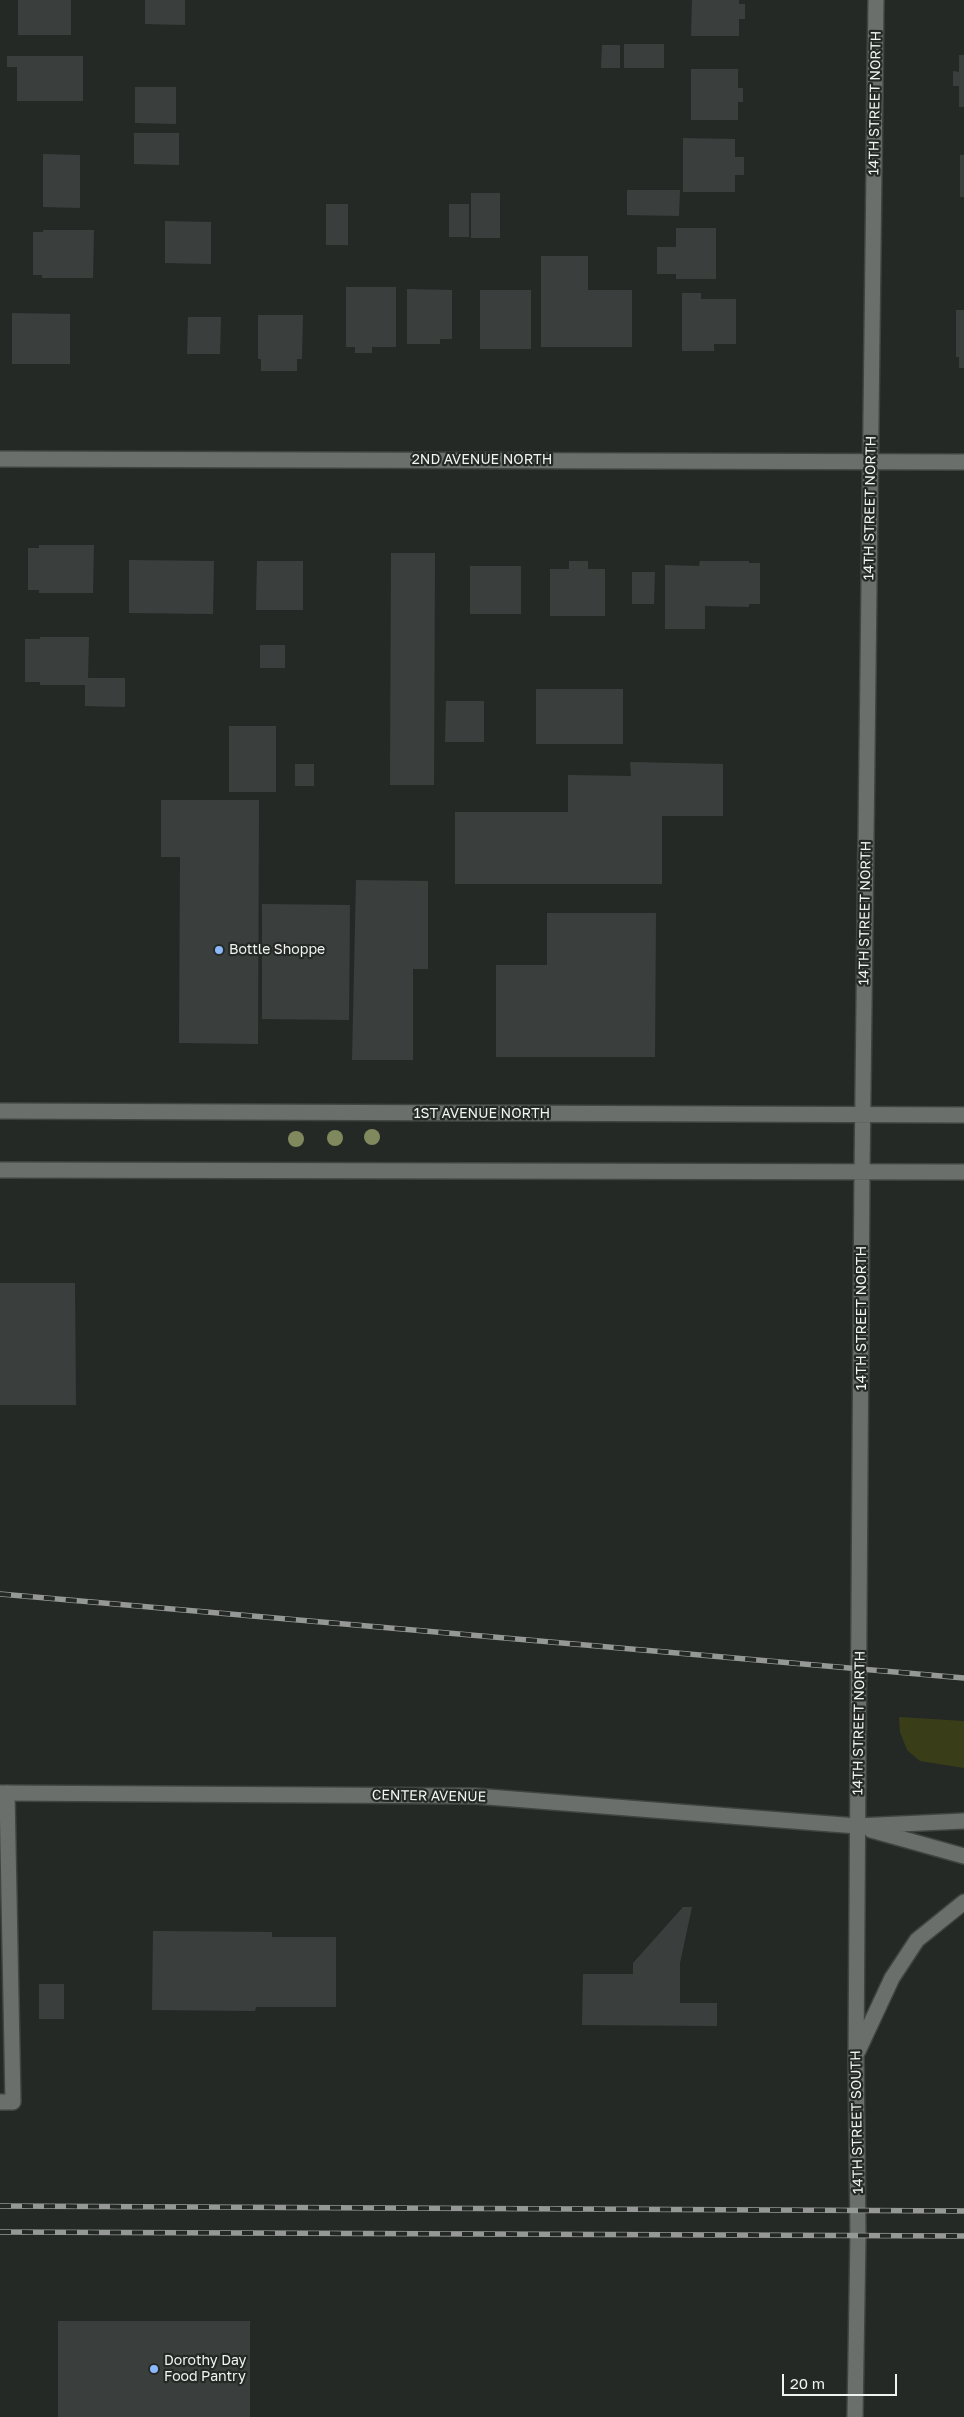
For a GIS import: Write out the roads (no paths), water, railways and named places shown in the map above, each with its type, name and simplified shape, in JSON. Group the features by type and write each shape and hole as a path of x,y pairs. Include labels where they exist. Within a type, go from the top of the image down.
{"street":[{"name":"14TH STREET NORTH","path":"857,1826 862,1172 876,0"},
{"name":"2ND AVENUE NORTH","path":"0,459 964,462"},
{"name":"1ST AVENUE NORTH","path":"0,1111 964,1115"},
{"path":"0,1170 964,1172"},
{"path":"0,2102 13,2102 4,1793"},
{"name":"CENTER AVENUE","path":"4,1793 475,1796 857,1826 964,1821"},
{"name":"CENTER AVENUE","path":"857,1826 964,1856"},
{"name":"14TH STREET SOUTH","path":"855,2417 858,2236 856,2057 857,1826"},
{"path":"856,2057 892,1978 917,1940 964,1902"}],"railway":[{"path":"0,1594 964,1678"},
{"path":"0,2206 964,2211"},
{"path":"0,2232 964,2236"}],"place":[{"name":"Bottle Shoppe","path":"219,950"},
{"name":"Dorothy Day Food Pantry","path":"154,2369"}]}
